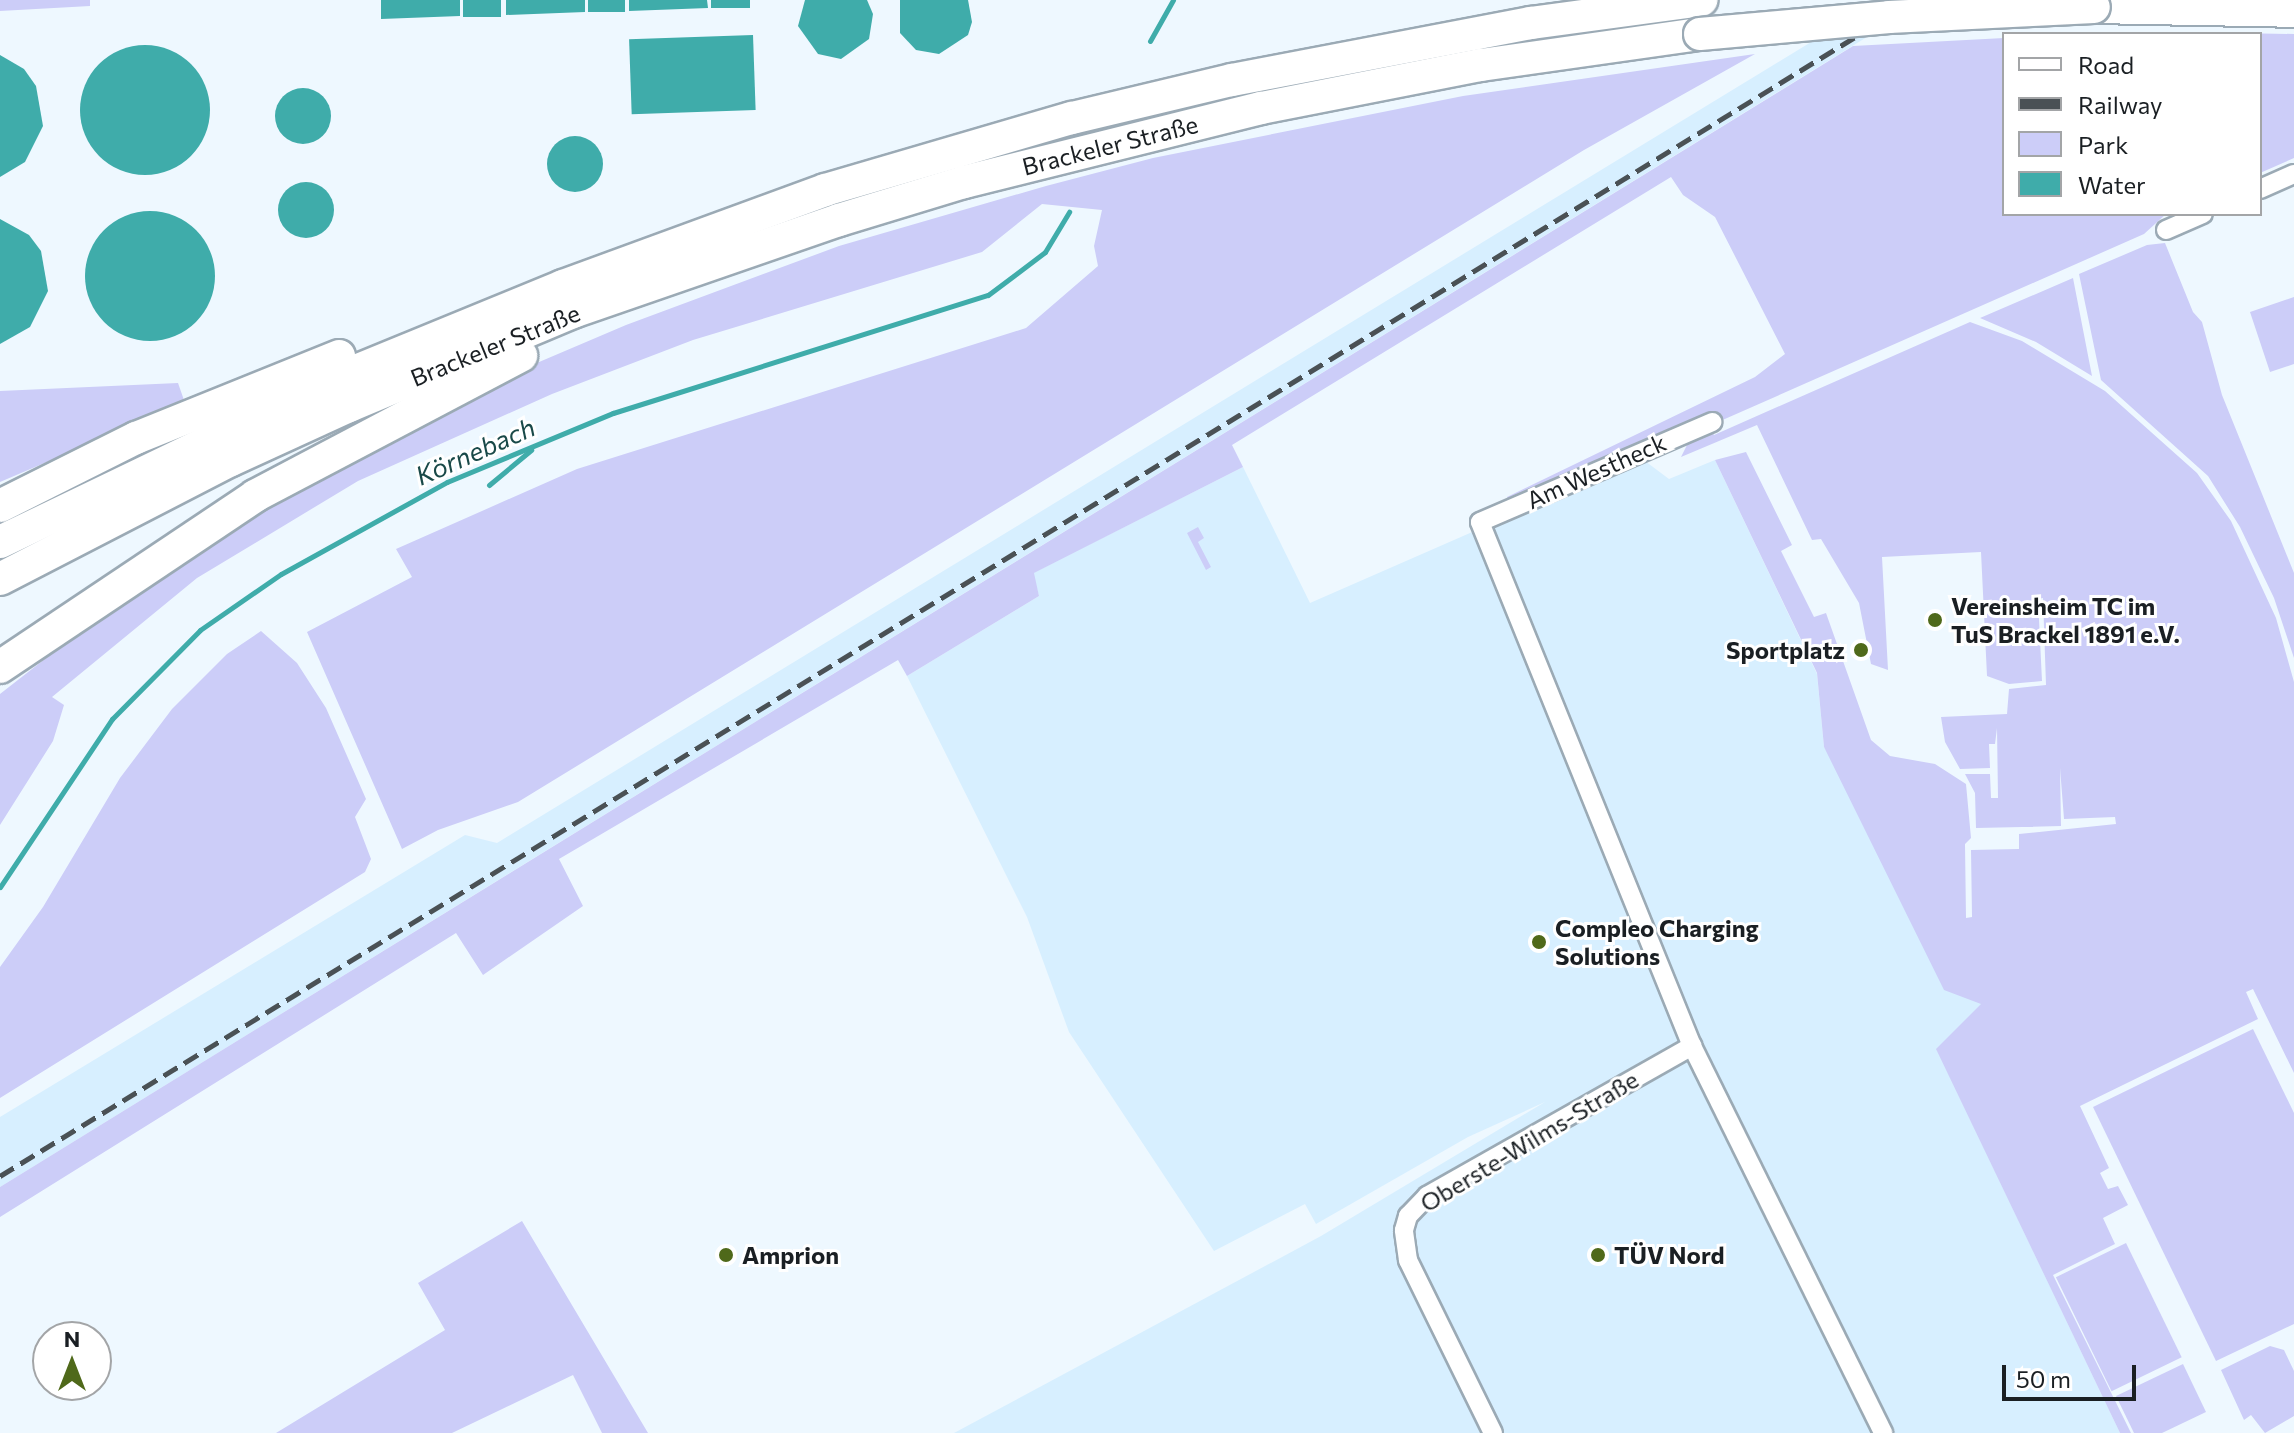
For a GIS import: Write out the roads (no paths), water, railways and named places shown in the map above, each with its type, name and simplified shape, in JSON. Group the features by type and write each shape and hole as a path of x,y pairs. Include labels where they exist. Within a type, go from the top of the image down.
{"highway":[{"name":"Brackeler Straße","path":"0,542 351,373 645,256 825,190 1101,111 1372,51 1701,0"},
{"name":"Brackeler Straße","path":"0,579 231,460 349,406 573,312 730,257 964,182 1261,108 1481,65 1700,34 1889,17 2094,7 2294,11"},
{"path":"2240,8 2294,18"},
{"path":"0,506 136,438 482,300 571,269 645,256"},
{"path":"0,667 194,533 319,459 486,372 730,257"}],"street":[{"path":"2262,188 2294,174"},
{"path":"2166,230 2198,216"},
{"name":"Am Westheck","path":"1692,1046 1480,522 1712,422"},
{"path":"1692,1046 1883,1433"},
{"name":"Oberste-Wilms-Straße","path":"1493,1433 1408,1260 1404,1230 1408,1216 1427,1196 1692,1046"}],"water":[{"path":"381,0 460,0 460,16 381,19"},
{"path":"463,0 501,0 501,17 463,17"},
{"path":"506,0 585,0 585,12 506,15"},
{"path":"588,0 625,0 625,12 588,12"},
{"path":"629,0 707,0 708,8 629,11"},
{"path":"711,0 750,0 750,8 711,8"},
{"path":"805,0 867,0 873,14 869,39 841,59 818,54 798,26"},
{"path":"900,0 968,0 972,22 968,35 939,54 916,50 900,33"},
{"path":"753,35 756,110 632,114 629,39"},
{"path":"145,45 170,50 191,64 205,85 210,110 205,135 191,156 170,170 145,175 120,170 99,156 85,135 80,110 85,85 99,64 120,50"},
{"path":"0,55 24,69 36,86 43,126 25,162 0,177"},
{"path":"303,88 323,96 331,116 323,136 303,144 283,136 275,116 283,96"},
{"path":"575,136 595,144 603,164 595,184 575,192 555,184 547,164 555,144"},
{"path":"306,182 326,190 334,210 326,230 306,238 286,230 278,210 286,190"},
{"path":"150,211 175,216 196,230 210,251 215,276 210,301 196,322 175,336 150,341 125,336 104,322 90,301 85,276 90,251 104,230 125,216"},
{"path":"0,219 29,235 41,251 48,291 30,327 0,344"}],"waterway":[{"name":"Körnebach","path":"1150,41 1173,0"},
{"name":"Körnebach","path":"0,887 112,719 200,630 281,574 447,482 613,413 988,295 1045,252 1069,212"},
{"path":"489,485 531,450"}],"railway":[{"path":"0,1176 1915,0"}],"place":[{"name":"Vereinsheim TC im TuS Brackel 1891 e.V.","path":"1935,620"},
{"name":"Sportplatz","path":"1861,650"},
{"name":"Compleo Charging Solutions","path":"1539,942"},
{"name":"Amprion","path":"726,1255"},
{"name":"TÜV Nord","path":"1598,1255"}]}
